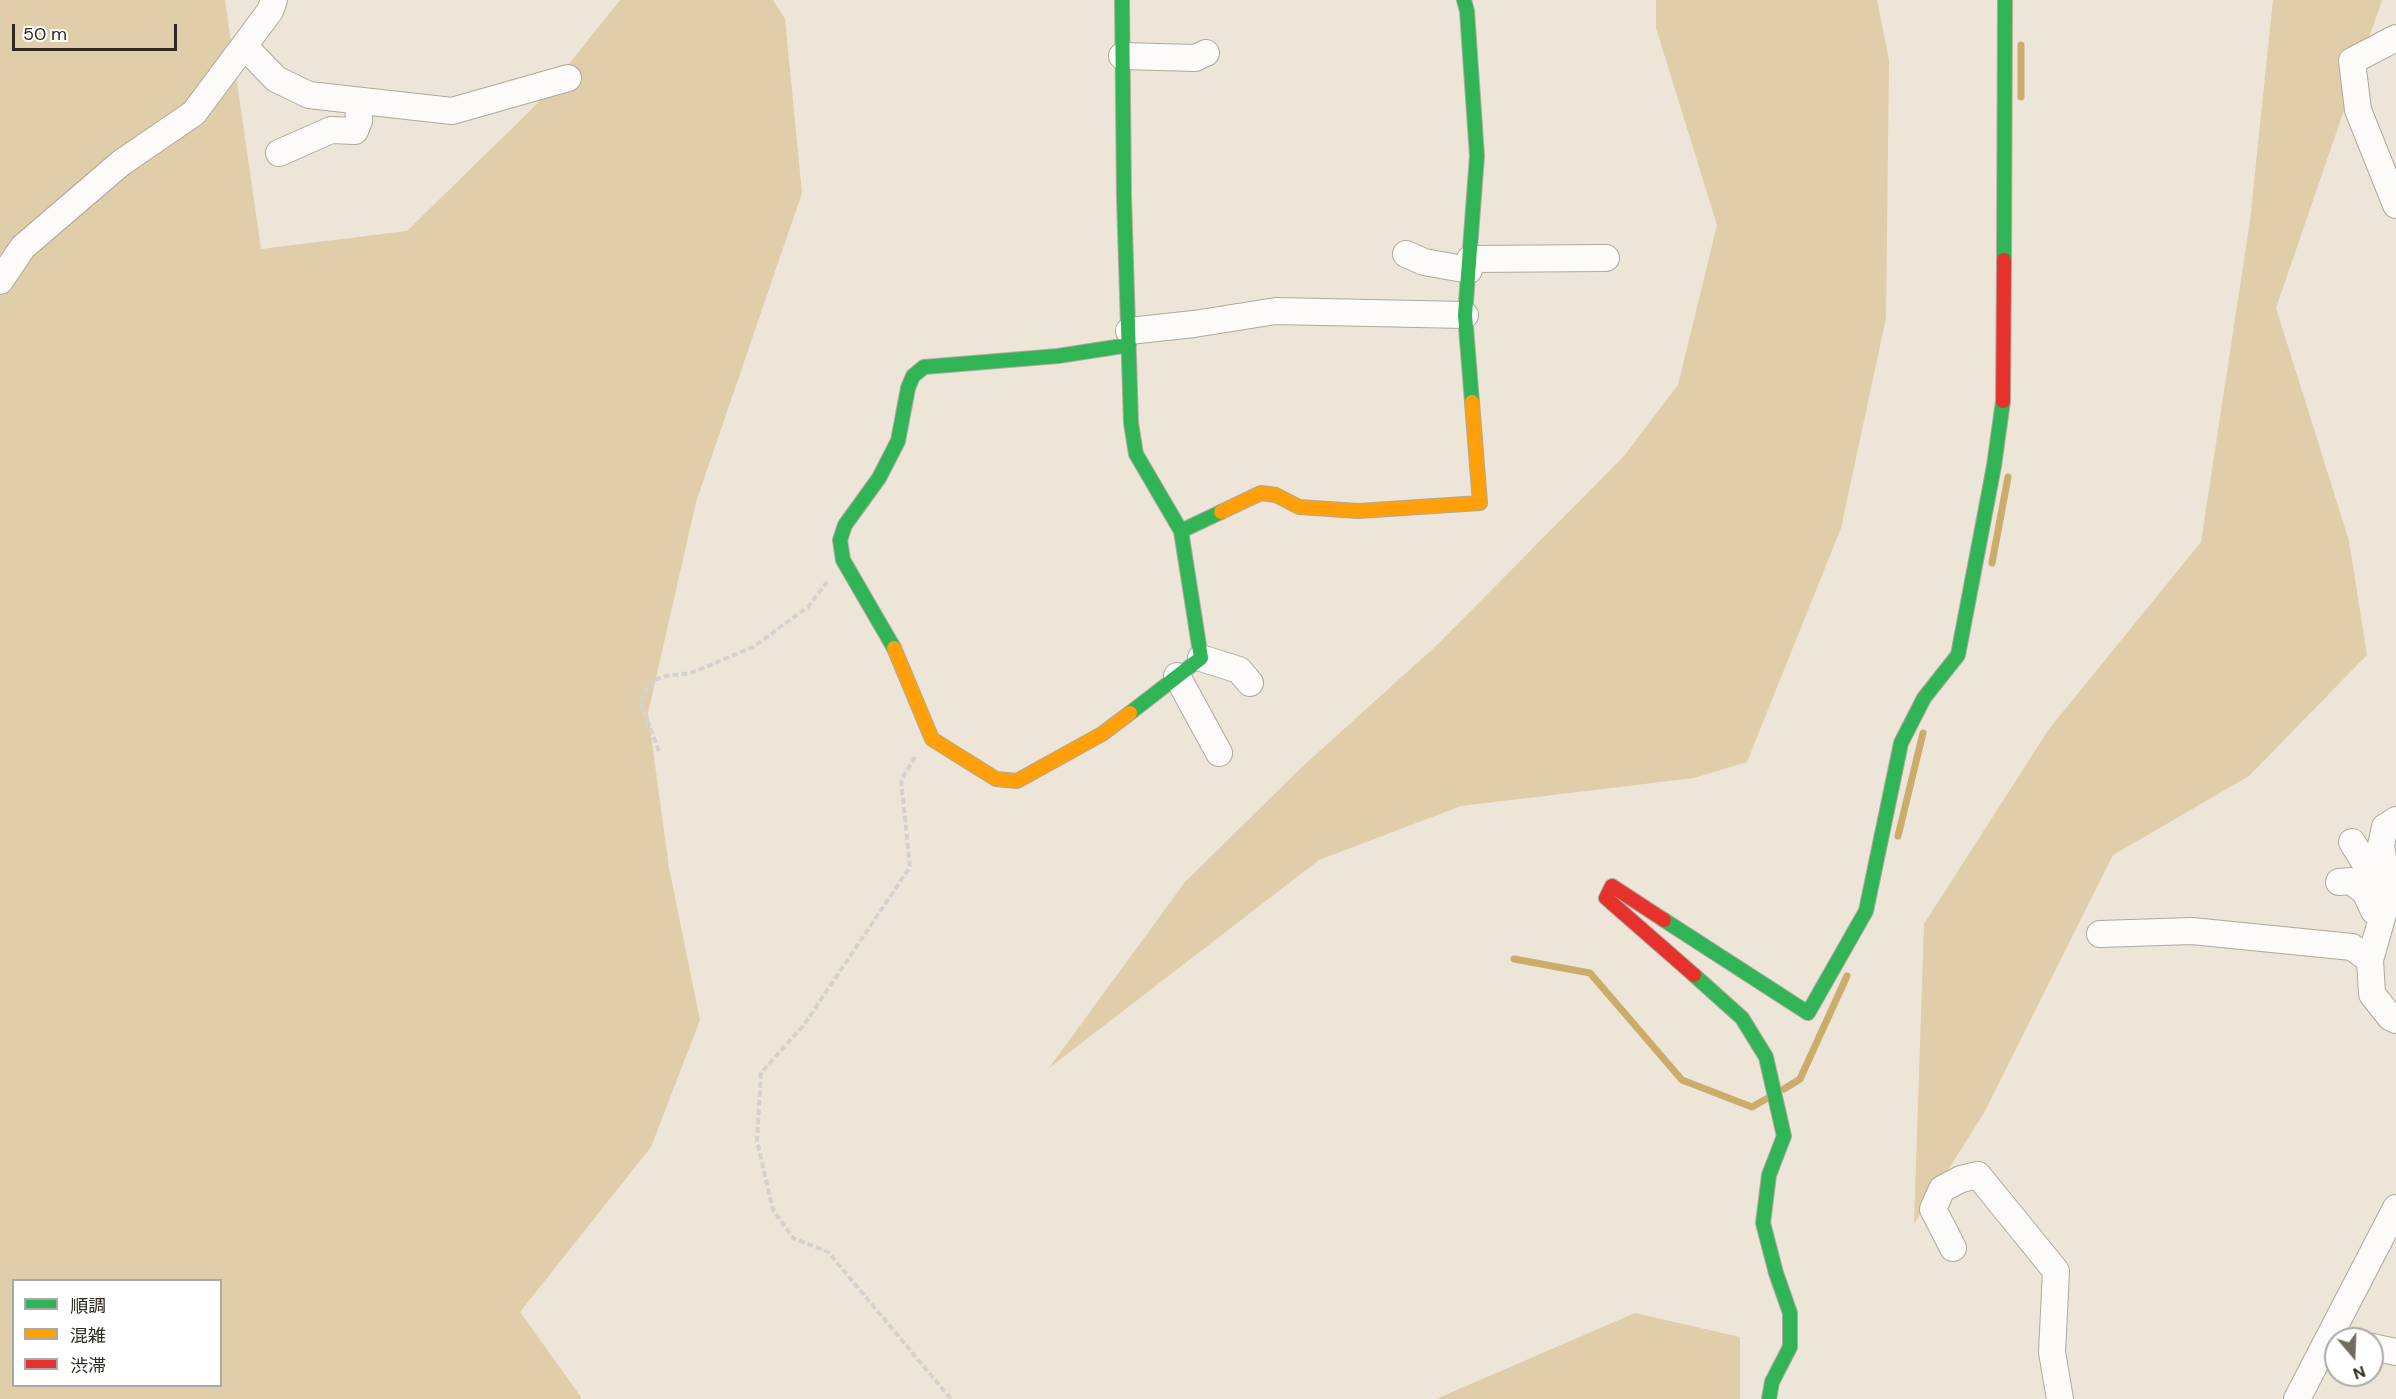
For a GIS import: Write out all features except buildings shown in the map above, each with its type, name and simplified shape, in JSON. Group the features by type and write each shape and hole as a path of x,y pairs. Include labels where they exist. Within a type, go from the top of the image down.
{"street":[{"path":"0,281 23,246 121,163 194,112 270,11 274,0"},
{"path":"1122,0 1131,423 1136,454 1180,531 1201,658"},
{"path":"1180,531 1261,493 1276,495 1299,507 1358,511 1480,503 1465,315 1477,156 1467,11 1464,0"},
{"path":"1769,1399 1773,1382 1790,1347 1790,1313 1776,1273 1763,1222 1769,1175 1784,1136 1766,1057 1742,1018 1606,898 1612,886 1808,1013 1866,911 1901,743 1924,698 1958,655 1994,466 2004,390 2004,0"},
{"path":"2396,38 2352,62 2358,110 2396,206"},
{"path":"244,46 276,79 309,95 452,111 568,78"},
{"path":"1122,56 1195,58 1206,53"},
{"path":"279,153 331,130 355,131 359,121 358,101"},
{"path":"1406,254 1424,262 1469,264 1606,258"},
{"path":"1201,658 1102,734 1017,781 996,779 932,739 894,647 843,560 840,540 845,525 879,478 898,441 908,388 913,376 924,367 1058,356 1194,324 1276,311 1465,315"},
{"path":"1201,658 1239,670 1250,683"},
{"path":"1177,676 1218,753"},
{"path":"2396,820 2385,827 2381,845 2390,893 2370,960 2372,994 2390,1017 2396,1020"},
{"path":"2352,842 2368,868 2382,917"},
{"path":"2339,882 2351,881 2365,892 2382,917"},
{"path":"2100,934 2192,931 2352,947 2370,960"},
{"path":"1953,1248 1933,1209 1942,1189 1961,1179 1978,1175 2056,1271 2052,1352 2060,1399"},
{"path":"2343,1327 2396,1209"},
{"path":"2297,1399 2324,1358"}],"path":[{"path":"658,751 640,702 649,681 665,676 691,673 753,648 808,607 843,560"},
{"path":"932,739 917,753 901,780 910,867 803,1026 761,1073 757,1140 773,1210 793,1238 828,1252 951,1399"}],"shaded area":[{"path":"0,0 225,0 261,249 407,231 537,104 620,0 773,0 785,19 802,193 696,502 648,713 669,868 700,1020 651,1147 520,1312 581,1399 0,1399"},
{"path":"1656,0 1877,0 1889,60 1886,318 1841,528 1747,762 1694,778 1461,806 1319,860 1049,1068 1185,882 1302,767 1437,645 1624,456 1678,385 1717,225 1656,28"},
{"path":"2273,0 2382,0 2276,308 2349,541 2367,655 2249,776 2113,855 1985,1111 1914,1224 1924,924 2049,729 2201,542 2250,221"},
{"path":"1635,1313 1740,1337 1740,1399 1436,1399"}],"waterway":[{"path":"2021,45 2021,97"},
{"path":"1992,563 2008,477"},
{"path":"1898,836 1923,733"},
{"path":"1514,959 1590,973 1682,1080 1752,1107 1766,1099"},
{"path":"1784,1089 1800,1079 1847,976"}],"traffic: fast":[{"path":"1122,0 1124,197 1131,423 1136,454 1181,531 1221,512"},
{"path":"1464,0 1467,11 1477,156 1465,315 1472,402"},
{"path":"2004,260 2005,0"},
{"path":"894,648 843,560 840,540 845,525 879,478 898,441 908,388 913,376 924,367 1058,356 1129,345"},
{"path":"1664,920 1808,1013 1866,911 1901,743 1924,698 1958,655 1994,466 2003,401"},
{"path":"1130,713 1201,658 1181,531"},
{"path":"1694,975 1742,1018 1766,1057 1784,1136 1769,1175 1763,1223 1776,1273 1790,1313 1790,1347 1772,1382 1769,1399"}],"traffic: slow":[{"path":"1221,512 1261,493 1276,495 1299,507 1358,511 1480,503 1472,402"},
{"path":"894,648 932,739 996,779 1017,781 1102,734 1130,713"}],"traffic: jam":[{"path":"2003,401 2004,260"},
{"path":"1664,920 1612,886 1606,898 1694,975"}]}
